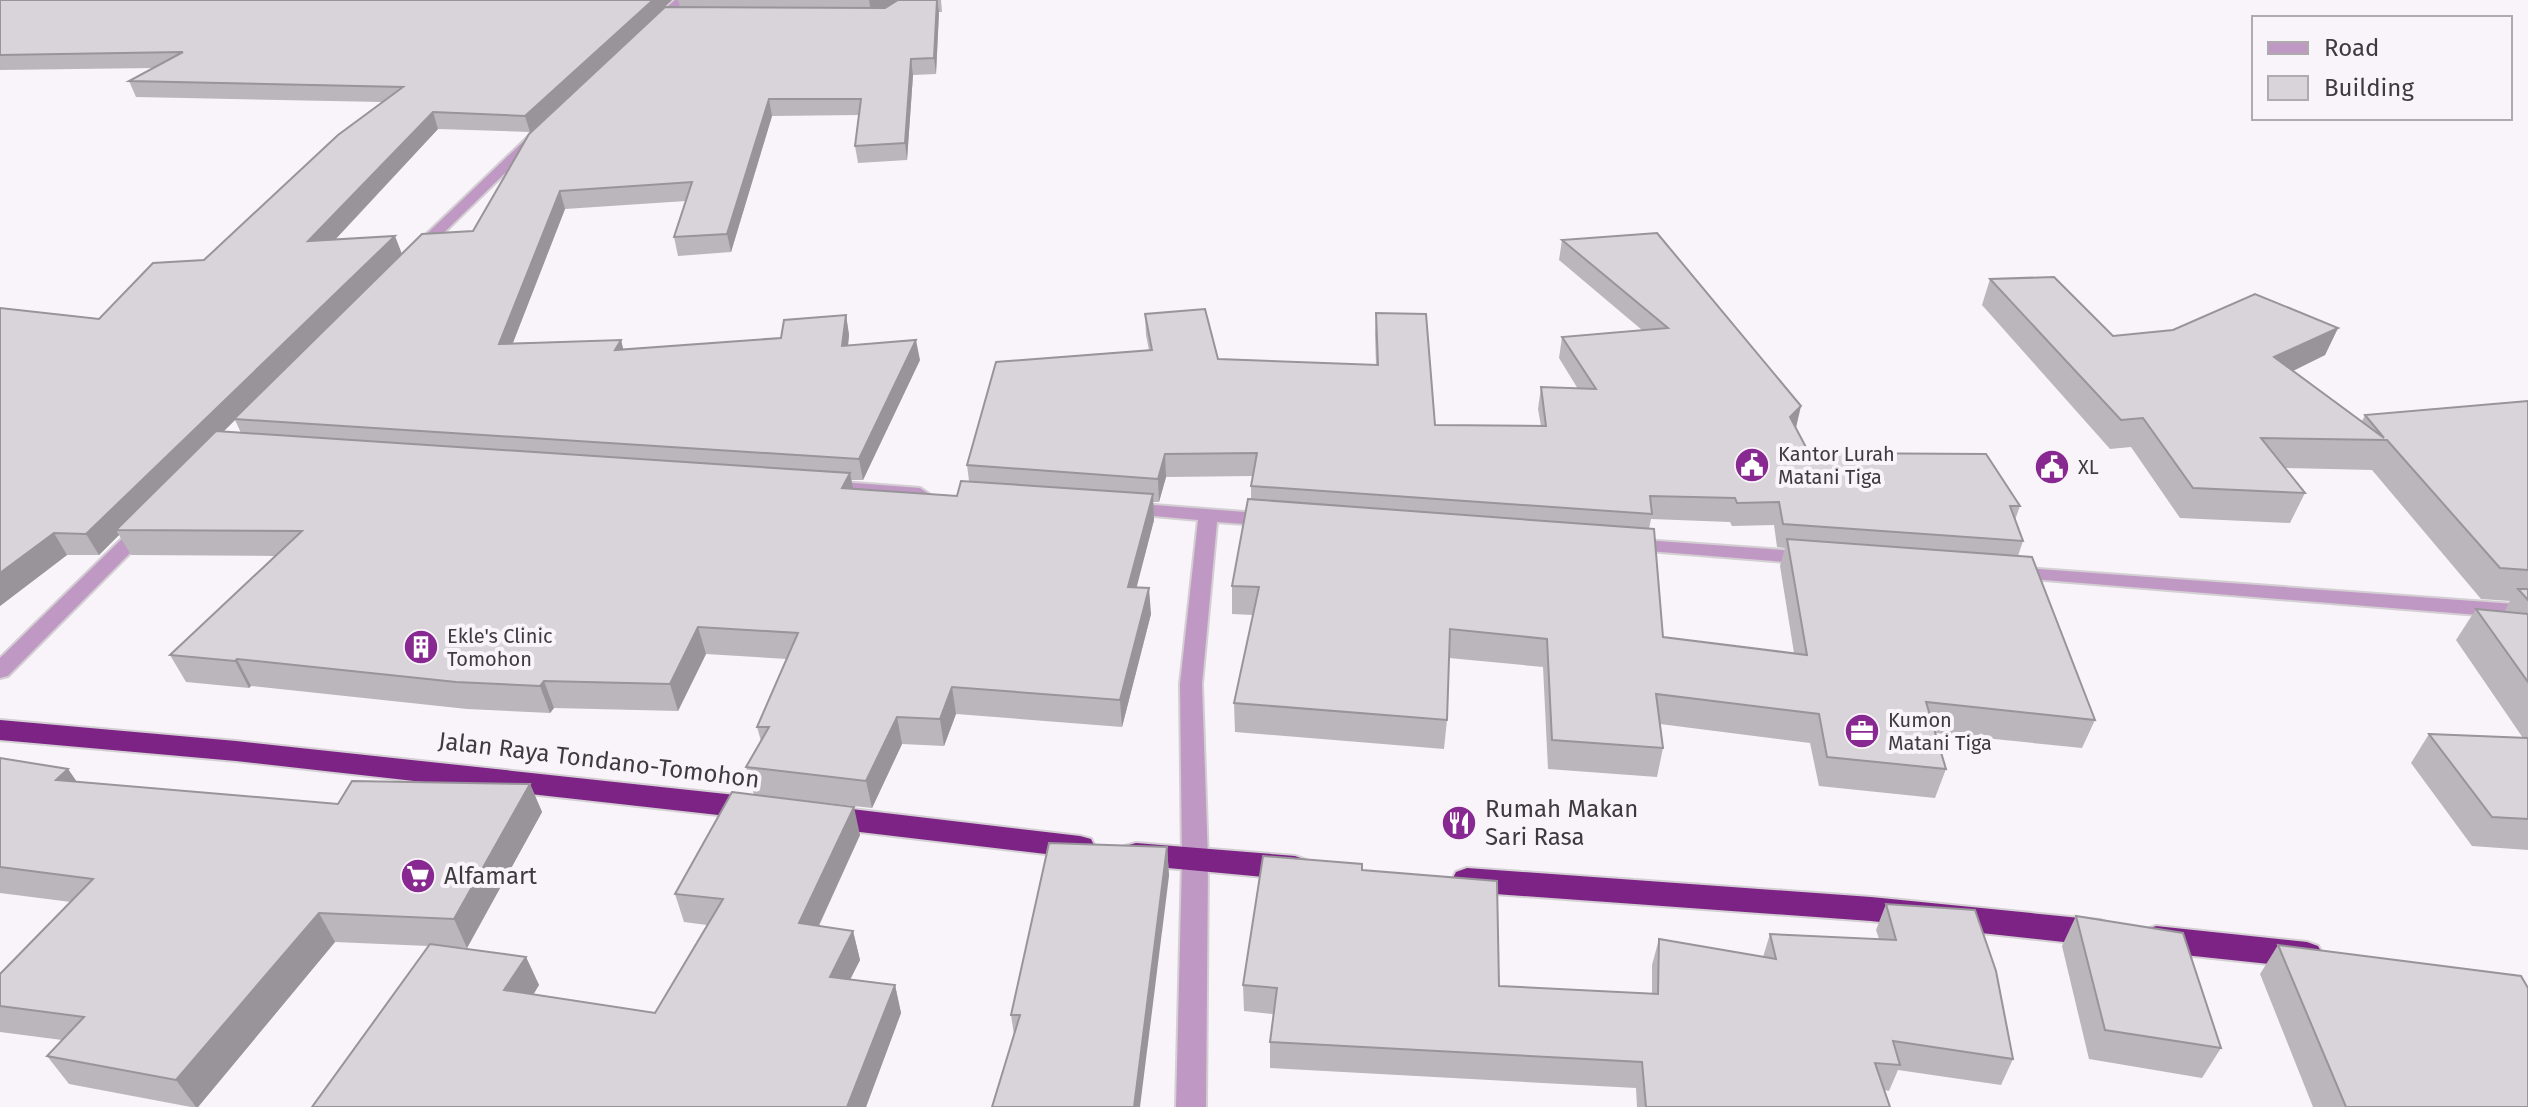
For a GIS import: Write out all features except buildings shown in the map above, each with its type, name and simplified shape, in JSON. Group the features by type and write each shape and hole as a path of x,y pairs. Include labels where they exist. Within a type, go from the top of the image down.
{"highway":[{"name":"Jalan Raya Tondano-Tomohon","path":"0,730 236,751 1195,861 1321,870"},
{"path":"1431,878 1871,909 2340,958"}],"street":[{"path":"639,38 673,11"},
{"path":"400,267 548,125"},
{"path":"815,486 941,495"},
{"path":"1114,508 1287,521"},
{"path":"0,671 158,515"},
{"path":"1191,1107 1195,861 1191,684 1208,515"},
{"path":"1603,543 1825,559"},
{"path":"1998,572 2528,612"}],"place":[{"name":"Kantor Lurah Matani Tiga","path":"1752,465"},
{"name":"XL","path":"2052,467"},
{"name":"Ekle's Clinic Tomohon","path":"421,647"},
{"name":"Kumon Matani Tiga","path":"1862,731"},
{"name":"Rumah Makan Sari Rasa","path":"1459,823"},
{"name":"Alfamart","path":"418,876"}]}
